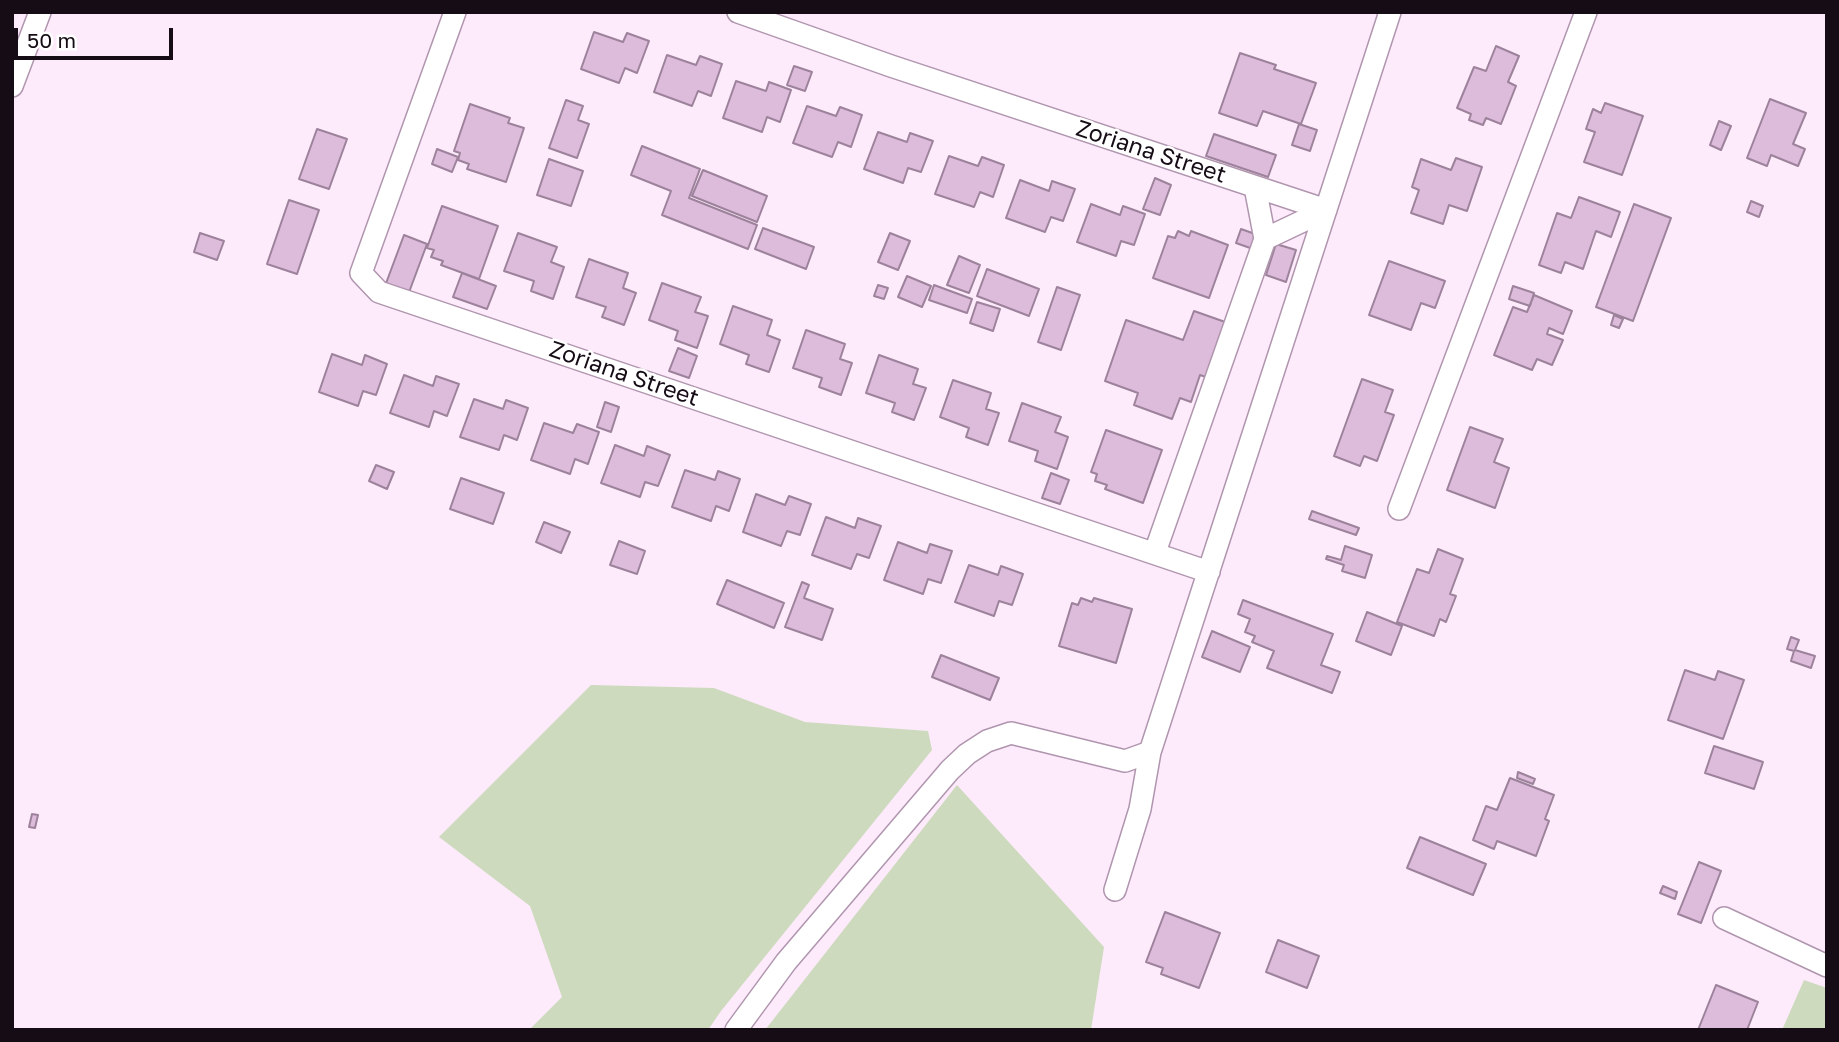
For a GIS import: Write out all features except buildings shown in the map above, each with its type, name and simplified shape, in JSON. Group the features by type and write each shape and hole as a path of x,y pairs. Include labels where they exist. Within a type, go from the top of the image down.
{"street":[{"path":"12,86 40,12"},
{"name":"Zoriana Street","path":"455,12 362,272 379,292 1209,572"},
{"name":"Zoriana Street","path":"738,12 1326,210"},
{"path":"1115,890 1140,809 1150,752 1390,12"},
{"path":"1399,509 1586,12"},
{"path":"1155,552 1265,239 1255,187"},
{"path":"1265,239 1326,210"},
{"path":"736,1030 786,962 950,770 967,754 987,741 1011,733 1125,761 1150,752"},
{"path":"1724,918 1827,966"}],"green space":[{"path":"591,685 714,688 805,722 928,731 932,750 708,1030 529,1030 562,997 530,906 439,837"},
{"path":"957,785 1104,947 1091,1030 765,1030"},
{"path":"1804,980 1827,988 1827,1030 1782,1030"}]}
